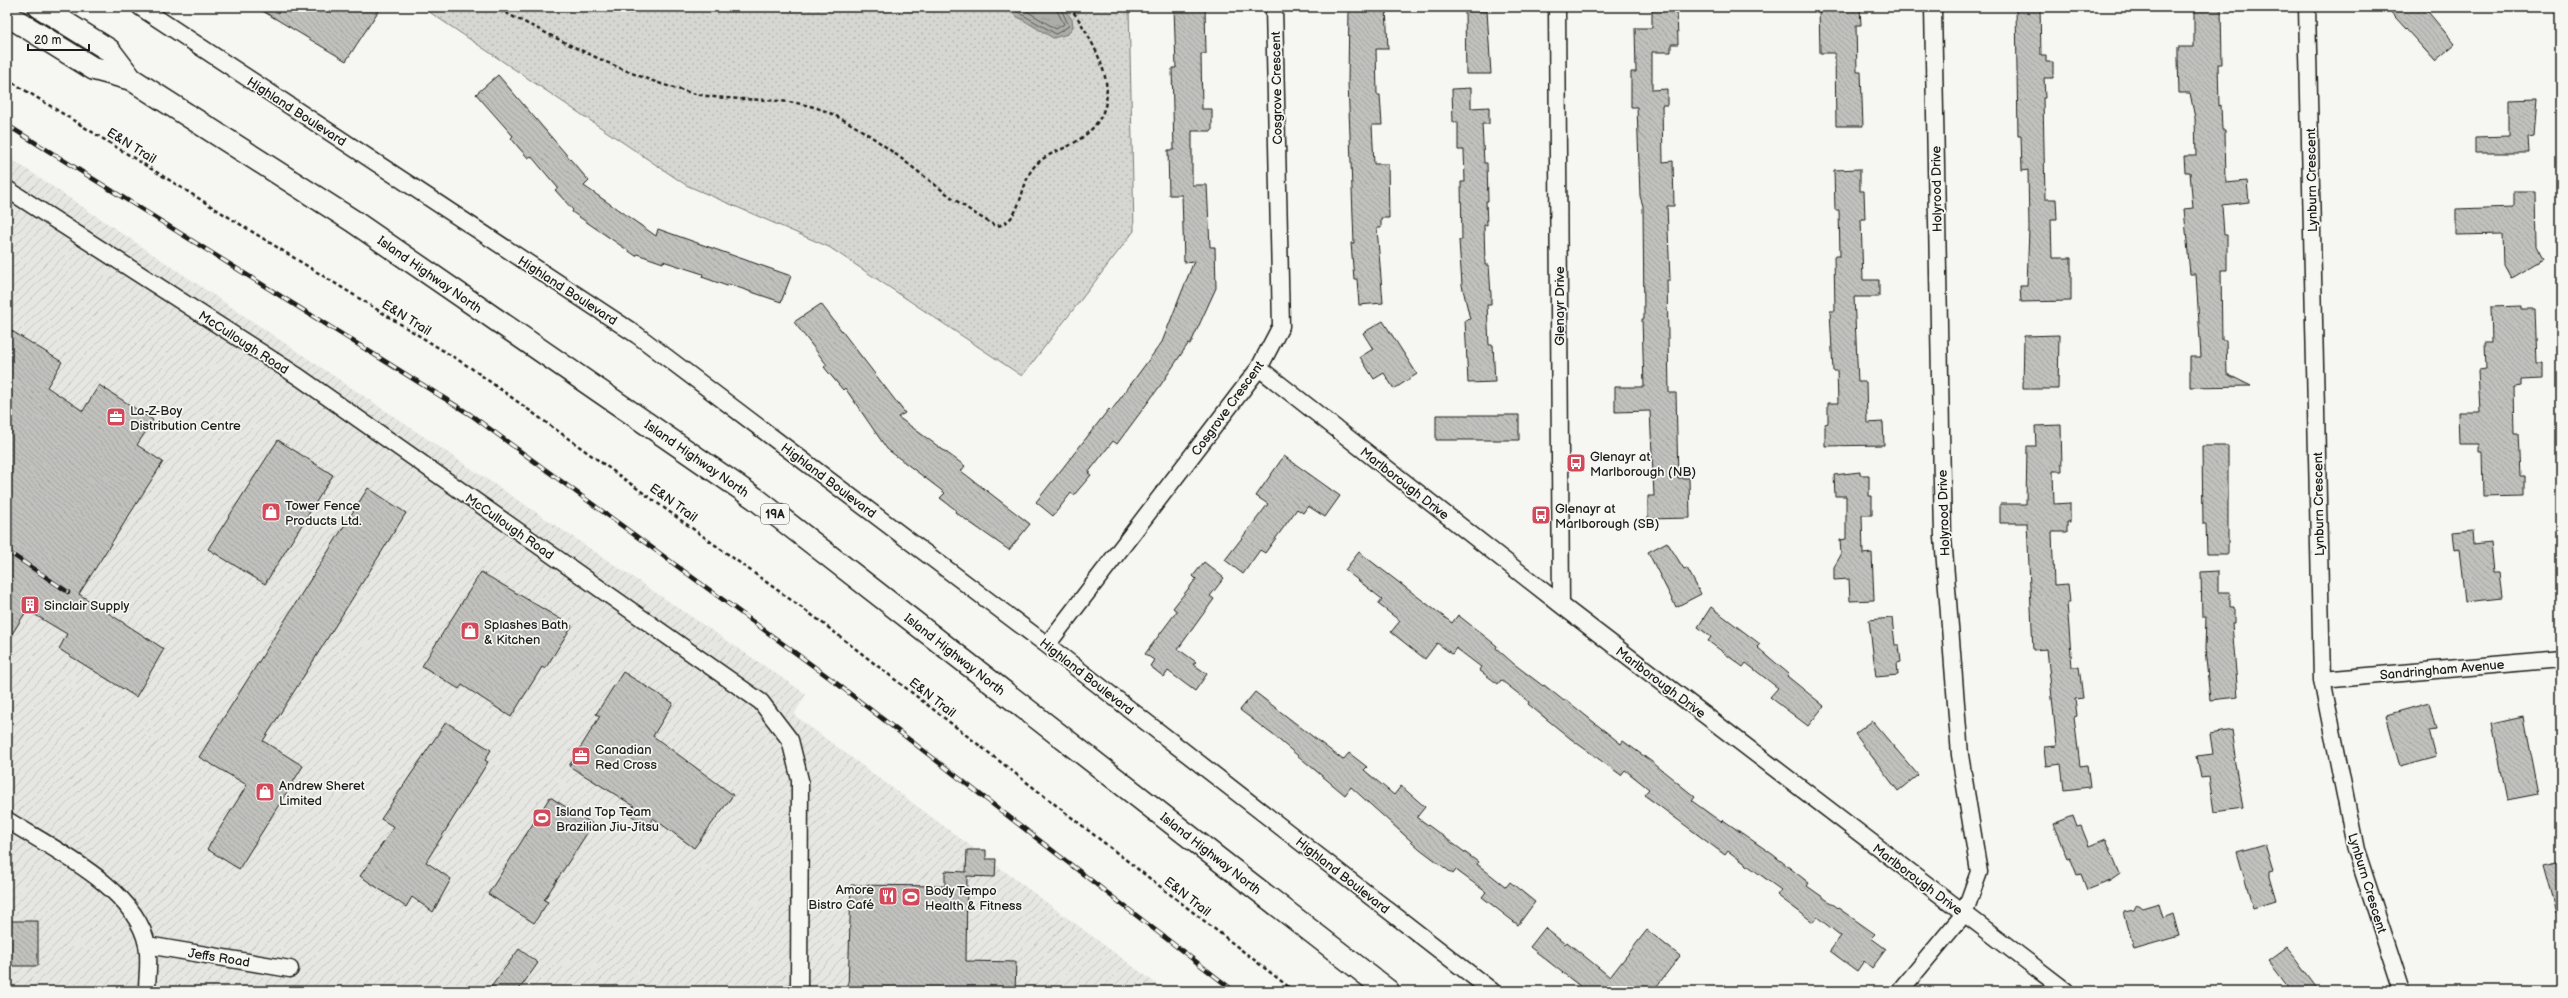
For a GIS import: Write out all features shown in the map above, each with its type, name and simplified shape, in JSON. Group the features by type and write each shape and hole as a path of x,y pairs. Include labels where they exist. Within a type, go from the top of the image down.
{"main road":[{"name":"Island Highway North","path":"40,7 109,50 131,79"},
{"name":"Island Highway North","path":"7,15 94,69 131,79 353,221 756,499 1388,991"}],"street":[{"name":"Highland Boulevard","path":"140,7 636,335 1047,645 1492,991"},
{"name":"Cosgrove Crescent","path":"1047,645 1259,368 1281,326 1274,7"},
{"name":"Glenayr Drive","path":"1557,7 1561,605"},
{"name":"Holyrood Drive","path":"1900,991 1964,914 1979,872 1960,755 1943,537 1933,7"},
{"name":"Lynburn Crescent","path":"2307,7 2322,680 2356,850 2402,991"},
{"name":"McCullough Road","path":"7,189 299,377 761,702 790,740 800,780 800,991"},
{"name":"Marlborough Drive","path":"1259,368 1561,605 2066,991"},
{"name":"Sandringham Avenue","path":"2322,680 2561,659"},
{"path":"7,820 103,881 132,910 147,945 147,991"},
{"name":"Jeffs Road","path":"147,945 290,969"}],"path":[{"path":"493,7 612,64 676,88 736,100 813,106 864,134 996,226 1003,225 1010,218 1035,166 1046,156 1076,142 1089,132 1105,108 1108,85 1105,74 1080,19 1070,7"},
{"name":"E&N Trail","path":"7,79 471,368 820,621 1294,991"}],"shaded area":[{"path":"422,7 1129,7 1134,231 1022,376 829,247 686,185"},
{"path":"7,156 806,694 794,715 1166,991 7,991"}],"water":[{"path":"987,7 1062,7 1072,19 1073,27 1068,34 1053,38 1008,11"}],"building":[{"path":"256,7 381,7 346,61"},
{"path":"1174,7 1205,7 1206,54 1201,54 1202,109 1212,109 1212,131 1192,131 1192,185 1207,185 1210,247 1215,247 1216,288 1190,345 1188,344 1160,386 1117,444 1113,441 1088,473 1091,475 1074,495 1071,493 1053,516 1036,502 1109,409 1111,411 1162,342 1194,261 1184,262 1182,195 1169,195 1168,150 1174,150 1172,68 1176,68"},
{"path":"1349,7 1386,7 1388,49 1376,49 1377,95 1380,95 1382,125 1372,125 1374,164 1388,164 1389,218 1381,218 1381,228 1377,228 1383,303 1359,305 1357,279 1354,279 1351,243 1354,243 1348,82"},
{"path":"1652,7 1677,7 1678,44 1671,44 1671,52 1652,52 1652,90 1667,89 1667,105 1662,105 1663,162 1673,161 1674,206 1667,206 1670,280 1667,280 1669,393 1676,393 1678,478 1689,478 1690,518 1648,519 1648,496 1654,496 1650,411 1615,412 1615,387 1644,387 1642,319 1644,319 1643,206 1640,196 1637,107 1631,107 1631,72 1636,72 1635,28 1652,28"},
{"path":"1819,7 1860,8 1861,25 1856,25 1857,72 1861,72 1863,126 1836,126 1835,53 1820,53"},
{"path":"2016,7 2040,7 2041,55 2046,55 2046,62 2053,62 2053,78 2044,78 2045,199 2056,199 2057,219 2051,219 2052,258 2071,258 2071,301 2021,302 2020,286 2027,286 2029,228 2028,170 2022,171 2021,136 2018,136"},
{"path":"2194,7 2221,7 2222,64 2218,64 2219,106 2221,105 2222,130 2225,130 2226,183 2247,181 2249,202 2222,205 2224,235 2227,235 2227,270 2221,270 2222,340 2226,340 2227,374 2251,386 2190,387 2190,357 2201,357 2196,274 2190,274 2184,209 2193,208 2190,172 2185,172 2184,156 2196,156 2195,118 2190,93 2179,93 2178,47 2194,47"},
{"path":"2386,7 2424,7 2455,44 2435,61"},
{"path":"1465,11 1487,11 1491,74 1466,74"},
{"path":"498,75 589,181 584,186 656,236 658,229 791,276 781,302 728,284 727,286 702,277 703,274 663,261 663,263 637,254 636,256 572,212 573,210 555,190 558,188 531,156 528,158 519,148 511,138 513,136 476,94"},
{"path":"1471,88 1471,108 1489,107 1489,124 1482,124 1484,163 1487,163 1488,201 1486,201 1487,225 1484,225 1485,265 1489,265 1491,295 1491,305 1487,305 1489,345 1493,345 1495,382 1468,383 1465,320 1470,319 1462,285 1459,240 1462,240 1461,182 1465,182 1464,150 1458,150 1458,122 1453,122 1452,89"},
{"path":"2537,99 2534,136 2528,137 2529,153 2475,153 2475,137 2509,136 2509,100"},
{"path":"1860,169 1860,191 1864,191 1865,219 1861,219 1863,280 1879,280 1879,297 1854,297 1858,382 1866,382 1867,423 1883,422 1884,445 1825,446 1825,424 1828,423 1828,403 1838,403 1837,371 1833,371 1830,311 1835,311 1834,256 1840,256 1839,210 1835,210 1834,170"},
{"path":"2514,191 2535,191 2536,246 2543,259 2511,278 2504,265 2503,234 2456,235 2456,209 2514,207"},
{"path":"821,304 905,413 898,417 965,466 961,471 1030,524 1009,550 955,512 956,510 940,498 945,493 887,449 845,388 843,390 824,367 827,365 794,322"},
{"path":"2522,306 2522,309 2535,309 2537,363 2543,363 2543,379 2521,380 2521,386 2513,387 2514,433 2518,433 2520,476 2524,476 2524,495 2483,496 2482,451 2479,451 2479,444 2459,444 2458,412 2480,412 2478,370 2486,369 2485,343 2492,343 2491,307"},
{"path":"1383,321 1417,374 1394,389 1384,373 1374,379 1360,357 1373,349 1363,333"},
{"path":"7,328 62,362 47,387 83,411 99,385 153,420 137,445 163,462 79,594 164,649 136,697 59,649 67,634 27,610 7,642"},
{"path":"2059,335 2058,389 2023,389 2024,336"},
{"path":"1436,415 1519,415 1519,440 1436,440"},
{"path":"2061,425 2062,471 2053,471 2054,504 2070,503 2070,522 2067,522 2067,532 2052,532 2054,585 2068,584 2070,603 2067,603 2072,667 2079,667 2083,698 2075,699 2077,716 2074,717 2080,766 2087,765 2090,787 2064,790 2061,764 2046,766 2044,747 2057,746 2047,649 2033,650 2027,523 2000,523 2000,504 2026,504 2027,446 2036,446 2035,426"},
{"name":"Tower Fence Products Ltd.","path":"278,440 333,475 265,584 208,549"},
{"path":"2202,446 2228,446 2228,554 2207,554 2206,524 2203,524"},
{"path":"1284,456 1340,496 1325,517 1308,506 1303,513 1297,509 1265,553 1260,550 1243,574 1225,560 1268,504 1256,496"},
{"path":"1860,472 1860,475 1869,475 1869,496 1872,496 1872,515 1862,515 1863,554 1872,553 1874,600 1850,601 1849,579 1834,580 1834,567 1841,555 1840,540 1846,539 1846,496 1835,496 1834,475"},
{"path":"368,488 406,513 263,741 303,766 239,869 207,849 247,785 199,757"},
{"path":"2473,530 2474,545 2490,543 2493,572 2499,572 2502,598 2465,602 2459,549 2455,550 2453,532"},
{"path":"1667,542 1684,569 1687,568 1701,594 1676,607 1648,552"},
{"path":"1359,552 1452,623 1458,615 1497,646 1496,648 1514,664 1543,686 1544,685 1564,701 1565,699 1621,744 1623,741 1652,762 1695,797 1692,801 1721,822 1723,820 1772,854 1809,883 1807,886 1875,934 1871,938 1886,949 1872,968 1864,961 1857,971 1830,951 1841,936 1817,917 1813,922 1777,895 1781,890 1728,851 1725,855 1644,795 1649,789 1625,770 1621,775 1571,739 1528,704 1529,702 1501,680 1498,684 1479,670 1481,667 1456,648 1452,654 1437,643 1425,659 1391,632 1400,621 1378,604 1382,599 1345,570"},
{"path":"1204,562 1224,578 1210,596 1214,599 1178,649 1196,662 1193,664 1207,674 1195,691 1168,671 1164,677 1150,666 1154,660 1145,654 1177,611 1173,608 1196,579 1193,576"},
{"path":"2218,571 2218,592 2230,592 2230,607 2234,607 2234,624 2232,624 2238,697 2210,700 2205,648 2206,617 2202,617 2201,572"},
{"path":"481,572 572,626 545,669 542,667 511,717 462,685 459,689 422,666"},
{"path":"1711,607 1760,644 1757,647 1789,674 1787,676 1824,706 1808,726 1770,697 1778,688 1746,663 1743,667 1708,641 1711,637 1698,627"},
{"path":"1892,618 1895,645 1899,645 1901,662 1897,663 1898,675 1876,677 1869,620"},
{"path":"623,672 673,703 653,736 733,795 694,848 653,818 647,827 628,813 634,806 569,766 600,716 596,714"},
{"path":"1255,692 1343,760 1349,753 1367,767 1364,770 1394,795 1401,786 1425,807 1417,817 1478,862 1477,864 1506,887 1510,882 1535,902 1518,925 1482,897 1486,892 1456,870 1453,874 1420,849 1351,787 1345,795 1273,735 1240,710"},
{"path":"2429,703 2436,730 2429,731 2436,757 2400,767 2386,715"},
{"path":"2523,717 2538,794 2507,800 2492,724"},
{"path":"1872,721 1918,775 1898,791 1855,734"},
{"path":"446,722 491,750 485,760 488,762 426,862 451,879 433,912 412,897 406,907 360,876 394,827 381,819"},
{"path":"2232,730 2236,757 2234,758 2243,808 2214,812 2209,777 2201,778 2197,756 2213,754 2210,734"},
{"path":"550,797 593,824 544,900 548,902 534,923 488,894"},
{"path":"2073,816 2077,827 2081,826 2089,846 2106,839 2120,874 2110,881 2087,890 2081,874 2077,875 2070,857 2067,858 2053,824"},
{"path":"2265,844 2273,871 2269,872 2269,877 2276,901 2253,908 2237,852"},
{"path":"967,850 986,850 986,859 996,859 995,877 967,876 966,961 1016,962 1015,991 848,991 851,885 945,886 945,871 966,872"},
{"path":"2561,862 2561,913 2556,913 2543,866"},
{"path":"2159,903 2163,918 2173,914 2179,936 2134,949 2124,912 2134,910 2137,904 2142,908"},
{"path":"7,921 38,921 38,966 7,966"},
{"path":"1545,928 1565,944 1567,942 1610,977 1647,930 1680,956 1653,991 1586,991 1530,947"},
{"path":"2286,948 2319,991 2291,991 2268,961"},
{"path":"519,949 538,963 518,991 488,991"}],"railway":[{"path":"7,125 471,415 831,679 1234,991"},
{"path":"7,551 68,592"}],"place":[{"name":"La-Z-Boy Distribution Centre","path":"116,417"},
{"name":"Glenayr at Marlborough (NB)","path":"1576,463"},
{"name":"Tower Fence Products Ltd.","path":"271,512"},
{"name":"Glenayr at Marlborough (SB)","path":"1541,515"},
{"name":"Sinclair Supply","path":"30,605"},
{"name":"Splashes Bath & Kitchen","path":"470,631"},
{"name":"Canadian Red Cross","path":"581,756"},
{"name":"Andrew Sheret Limited","path":"265,792"},
{"name":"Island Top Team Brazilian Jiu-Jitsu","path":"542,818"},
{"name":"Amore Bistro Café","path":"888,896"},
{"name":"Body Tempo Health & Fitness","path":"911,897"}]}
